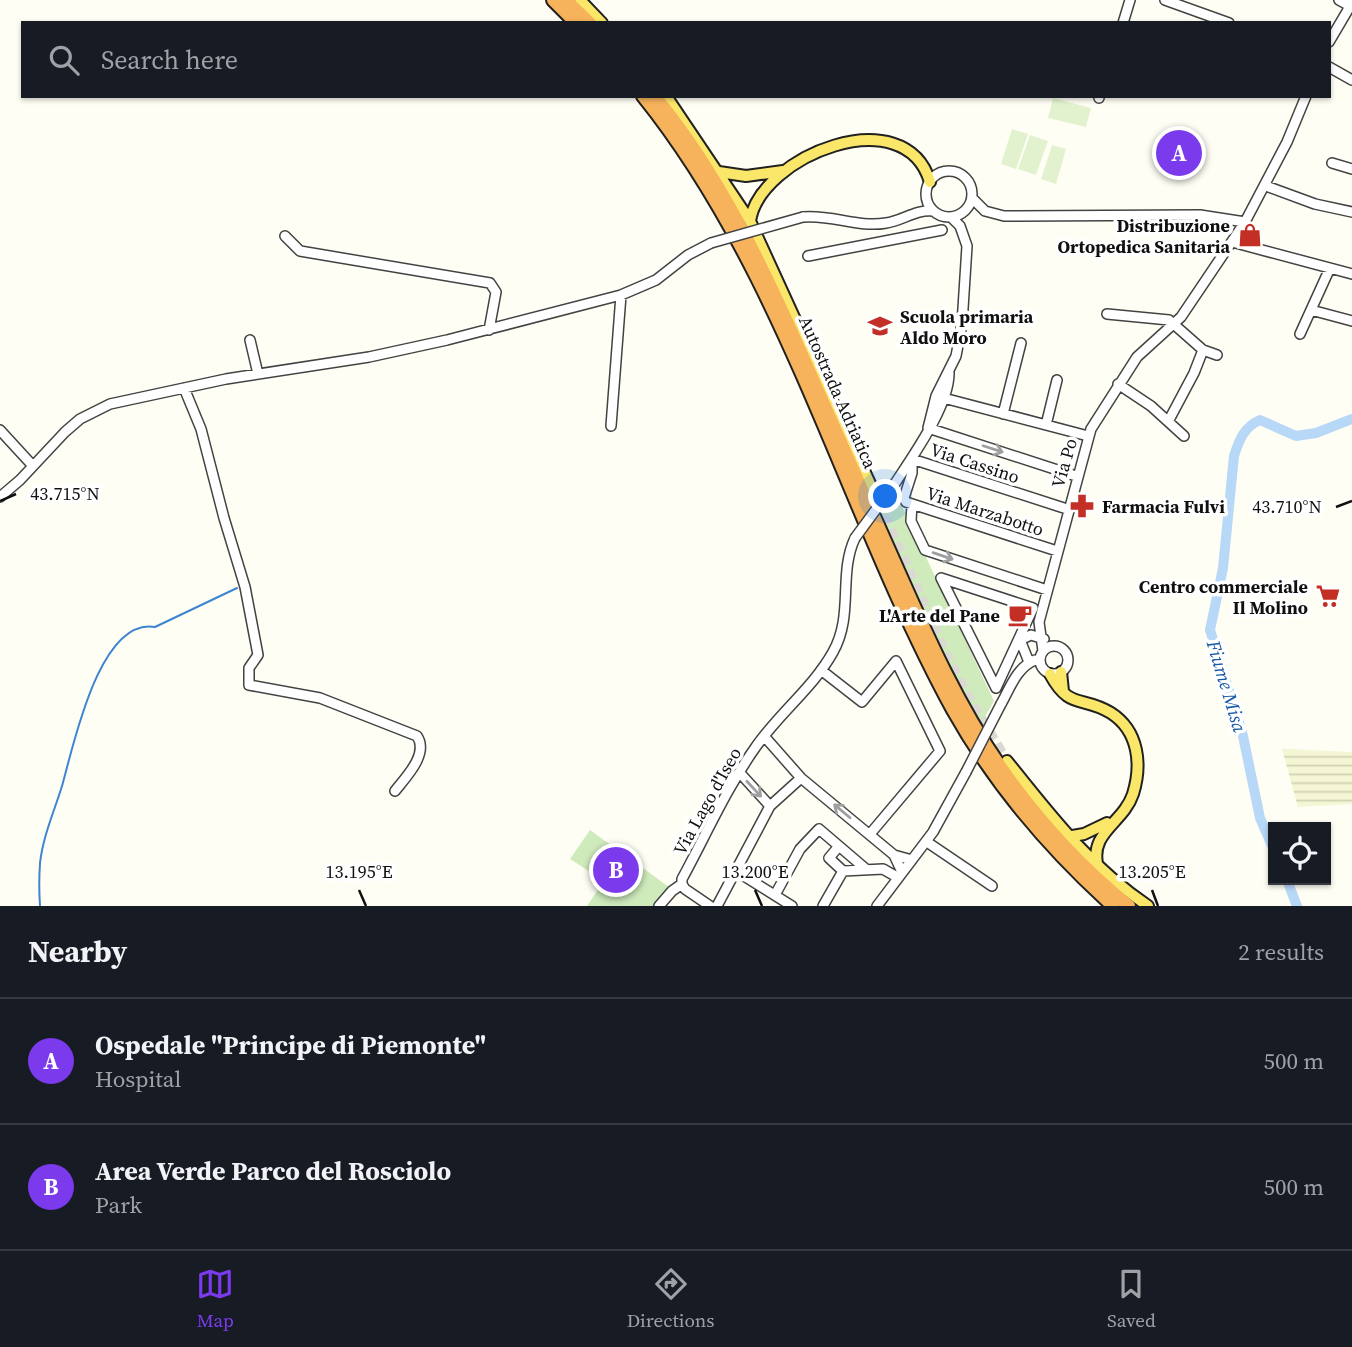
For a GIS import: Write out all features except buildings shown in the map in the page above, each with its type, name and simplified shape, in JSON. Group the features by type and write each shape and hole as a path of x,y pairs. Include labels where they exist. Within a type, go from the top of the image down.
{"highway":[{"path":"553,0 574,21"},
{"path":"566,0 588,21"},
{"name":"Autostrada Adriatica","path":"644,98 691,163 729,224 765,294 911,624 954,711 1016,803 1050,844 1113,906"},
{"name":"Autostrada Adriatica","path":"656,98 713,179 762,266 921,620 964,707 1000,765 1058,838 1129,906"}],"main road":[{"path":"580,0 600,21"},
{"path":"667,98 750,221 872,488"},
{"path":"750,221 758,197 783,172 824,150 863,138 897,145 935,178"},
{"path":"719,172 746,176 783,172"},
{"path":"733,194 738,183 746,176"},
{"path":"733,194 747,199 758,197"},
{"path":"1047,665 1055,685 1064,694 1111,713 1130,733 1139,761 1130,804 1102,835 1095,848 1098,868"},
{"path":"1007,761 1080,851 1148,906"},
{"path":"1067,836 1097,830 1119,816"},
{"path":"1080,851 1084,834"},
{"path":"1080,851 1095,848"}],"street":[{"path":"1124,21 1130,0"},
{"path":"1165,0 1223,21"},
{"path":"1331,38 1351,5 1339,0"},
{"path":"1331,70 1352,80"},
{"name":"Via Po","path":"1047,665 1038,622 1088,436 1118,384 1142,351 1187,309 1245,222 1266,186 1305,98"},
{"path":"1332,163 1352,169"},
{"path":"912,460 928,428 959,344 967,246 960,226 970,186 963,176 951,172 935,178 927,200 915,213"},
{"path":"1266,186 1315,204 1352,212"},
{"path":"927,200 933,211 941,216 963,209 981,208 994,214 1021,217 1200,215 1245,222"},
{"path":"0,497 65,432 95,410 117,402 258,374 369,357 489,330 621,295 643,288 688,255 711,243 803,217 877,224 897,221 915,213 933,211"},
{"path":"897,221 911,236"},
{"path":"808,256 942,230"},
{"path":"285,236 300,251 490,283 496,292 489,330"},
{"path":"1232,242 1352,274"},
{"path":"1300,334 1330,268"},
{"path":"611,426 621,295"},
{"path":"1311,310 1352,321"},
{"path":"1107,314 1169,320 1203,350 1217,355"},
{"path":"250,340 258,374"},
{"path":"1003,414 1021,344"},
{"path":"1170,420 1203,350"},
{"path":"1046,425 1057,380"},
{"path":"1118,384 1170,420 1184,436"},
{"path":"184,388 201,429 245,587 258,655 249,668 249,685 320,698 417,736 421,751 395,791"},
{"path":"940,397 1088,436"},
{"path":"928,428 1076,476"},
{"path":"0,430 33,466"},
{"name":"Via Lago d'Iseo","path":"682,884 682,879 738,772 833,652 843,630 848,560 855,538 912,460"},
{"name":"Via Marzabotto","path":"912,460 912,473 904,498 906,502 1057,551"},
{"name":"Via Cassino","path":"912,460 1067,509"},
{"path":"912,504 911,521 925,550 1047,590"},
{"path":"877,906 927,842 1026,664 1020,640 1033,608 941,578 960,621 996,688 1020,640 1031,635 1040,637 1067,654 1068,663 1026,664"},
{"path":"1047,665 1054,646"},
{"path":"821,670 862,702 896,661 940,751 870,834"},
{"path":"764,736 801,778 894,855 912,860"},
{"path":"738,772 770,806"},
{"path":"717,906 770,806 801,778"},
{"path":"775,895 800,849 819,829 867,870"},
{"path":"927,842 992,886"},
{"path":"839,846 829,858 844,871 883,869 899,875"},
{"path":"894,855 899,875"},
{"path":"736,871 792,906"},
{"path":"823,906 844,871"},
{"path":"659,906 682,884 710,906"}],"green space":[{"path":"1053,98 1091,108 1086,127 1048,118"},
{"path":"1012,129 1028,134 1016,169 1001,164"},
{"path":"1030,135 1048,141 1036,175 1018,169"},
{"path":"1052,145 1066,149 1056,184 1041,179"},
{"path":"897,496 994,701 980,725 952,675 879,517"},
{"path":"1282,749 1352,752 1352,804 1298,807"},
{"path":"590,830 669,887 654,906 587,906 604,881 570,859"}],"waterway":[{"name":"Fiume Misa","path":"1268,836 1260,818 1243,736 1210,630 1223,568 1234,456 1243,435 1250,426 1260,420 1296,436 1316,433 1352,419"},
{"path":"40,906 41,853 81,716 104,663 118,642 135,629 155,627 237,588"},
{"name":"Fiume Misa","path":"1289,885 1297,906"}],"tunnel":[{"path":"872,488 948,658 1007,761"}],"place":[{"name":"Ospedale \"Principe di Piemonte\"","path":"1179,153"},
{"name":"Distribuzione Ortopedica Sanitaria","path":"1250,235"},
{"name":"Scuola primaria Aldo Moro","path":"880,326"},
{"name":"Farmacia Fulvi","path":"1082,506"},
{"name":"Centro commerciale Il Molino","path":"1328,596"},
{"name":"L'Arte del Pane","path":"1020,615"},
{"name":"Area Verde Parco del Rosciolo","path":"616,870"}]}
